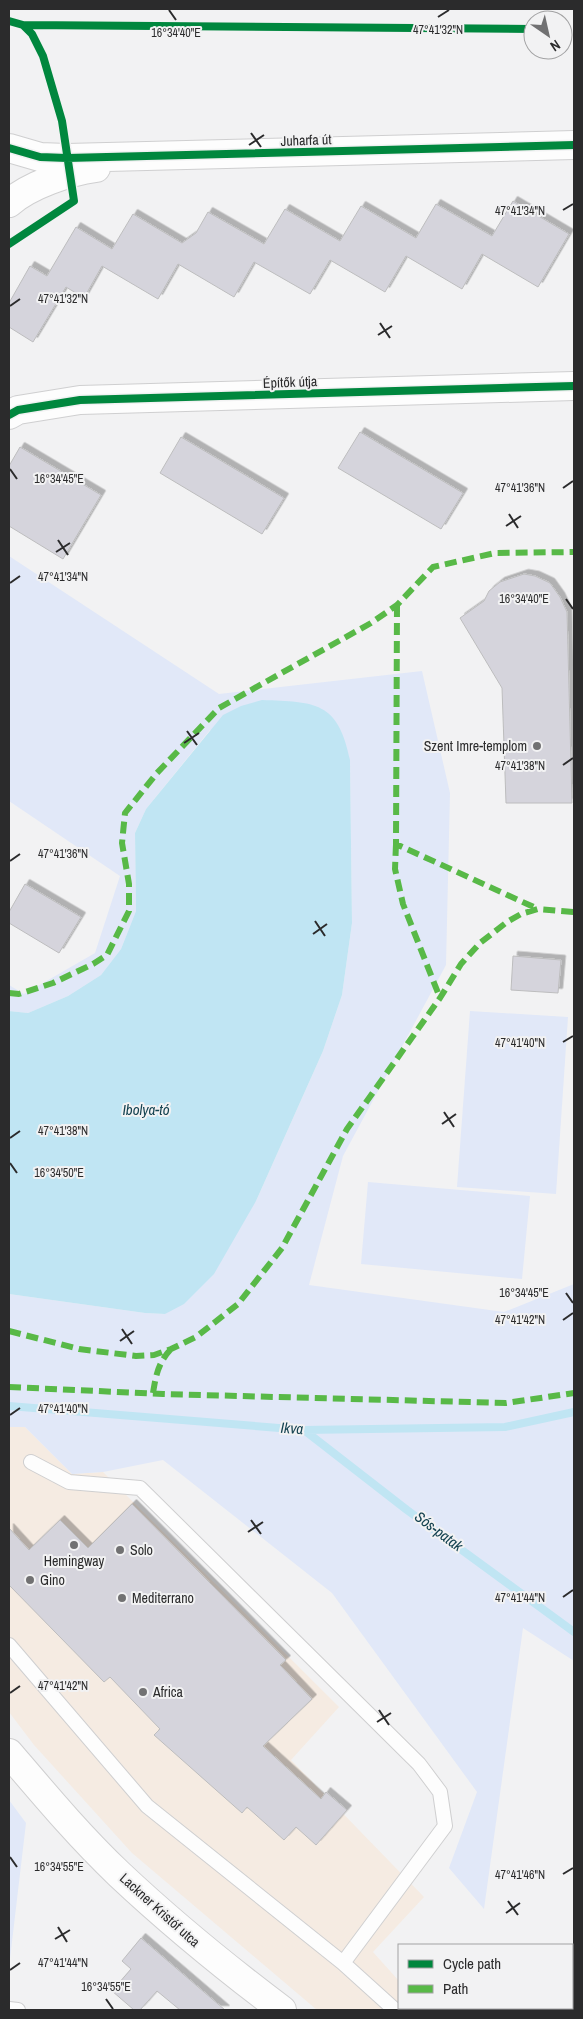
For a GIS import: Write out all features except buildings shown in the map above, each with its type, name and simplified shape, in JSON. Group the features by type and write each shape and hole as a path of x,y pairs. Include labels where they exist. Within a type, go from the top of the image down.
{"street":[{"name":"Juharfa út","path":"9,148 40,156 179,156 574,145"},
{"path":"9,148 20,179 13,199"},
{"name":"Juharfa út","path":"13,199 80,170 179,156"},
{"name":"Építők útja","path":"9,415 18,410 80,400 574,386"},
{"name":"Lackner Kristóf utca","path":"9,1753 52,1804 118,1873 226,1968 282,2010"}],"lane":[{"path":"31,1462 69,1482 140,1488 419,1764 440,1792 445,1826 343,1963"},
{"path":"9,1645 147,1806 343,1963 395,2010"},
{"path":"9,2009 18,2010"}],"shaded area":[{"path":"9,556 219,694 422,671 450,793 446,965 343,1156 309,1285 504,1312 574,1284 574,1661 523,1628 484,1909 449,1868 477,1792 332,1593 163,1460 103,1472 72,1474 25,1427 9,1427 9,1294 145,1313 165,1314 256,1201 323,1051 342,995 352,923 350,760 210,730 146,809 135,833 136,911 121,949 101,975 68,996 28,1013 9,1011 9,985 24,994 95,953 120,876 9,801"},
{"path":"470,1011 568,1017 556,1194 457,1187"},
{"path":"368,1182 530,1196 522,1279 361,1264"},
{"path":"9,1427 25,1427 72,1474 103,1472 339,1707 291,1760 424,1897 373,1952 398,1980 398,2009 426,2010 317,2010 132,1853 34,1745 9,1712"},
{"path":"9,1800 26,1823 9,1967"}],"water":[{"name":"Ibolya-tó","path":"262,700 310,704 321,709 331,716 339,726 350,760 352,923 342,995 323,1051 256,1201 214,1274 184,1304 165,1314 145,1313 9,1294 9,1011 28,1013 68,996 101,975 121,949 136,911 135,833 146,809 223,715 241,706"}],"waterway":[{"name":"Ikva","path":"9,1406 304,1430 505,1427 574,1412"},
{"name":"Sós-patak","path":"304,1430 407,1510 574,1632"}],"marked path":[{"path":"9,993 19,994 53,983 93,964 107,955 129,911 129,884 122,843 125,813 157,773 219,708 371,623 397,605 433,567 495,553 574,552"},
{"path":"397,605 396,844 538,909"},
{"path":"396,844 395,869 403,904 440,998"},
{"path":"9,1331 79,1349 136,1356 154,1355 196,1337 238,1304 282,1248 347,1129 440,998 461,964 480,943 507,922 521,914 538,909 574,912"},
{"path":"153,1393 158,1370 163,1359 171,1349"},
{"path":"9,1387 163,1394 506,1403 574,1393"}],"cycle path":[{"path":"9,21 23,25 32,34 43,56 62,121 74,201 9,244"},
{"path":"23,25 523,29"},
{"path":"9,148 40,157 67,158 574,145"},
{"path":"9,415 18,410 80,400 574,386"}],"place":[{"name":"Szent Imre-templom","path":"537,746"},
{"name":"Hemingway","path":"74,1545"},
{"name":"Solo","path":"120,1550"},
{"name":"Gino","path":"30,1580"},
{"name":"Mediterrano","path":"122,1598"},
{"name":"Africa","path":"143,1692"}]}
